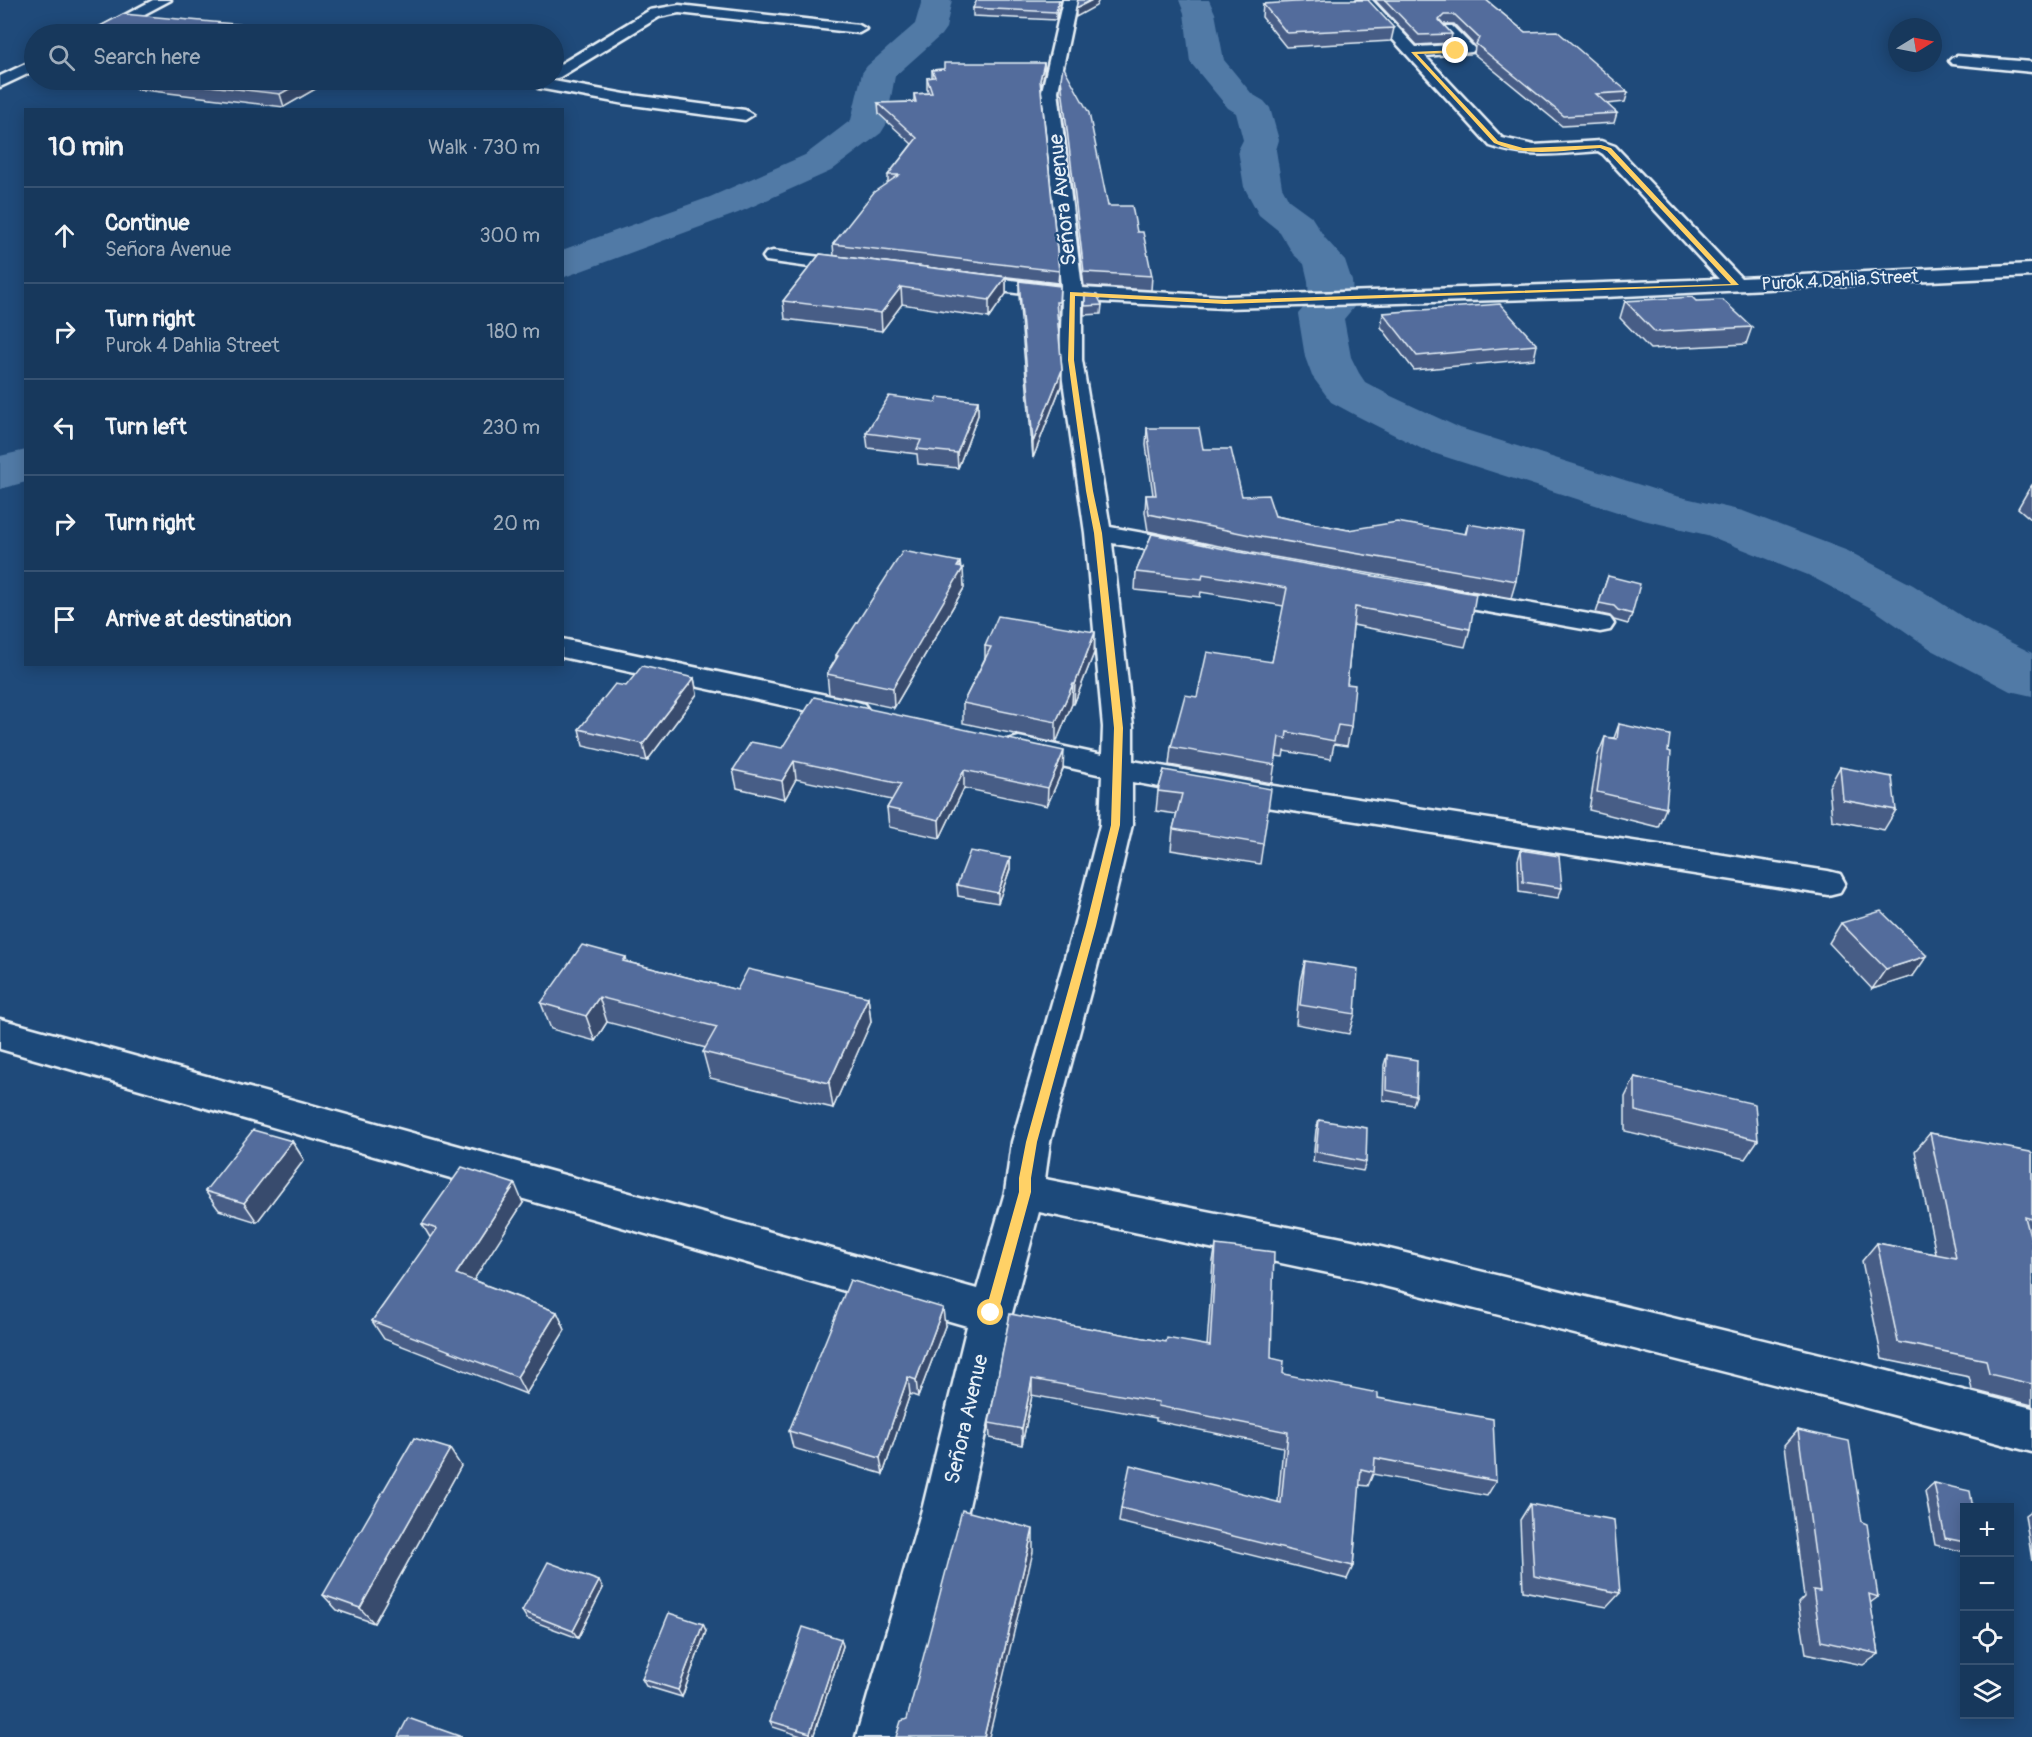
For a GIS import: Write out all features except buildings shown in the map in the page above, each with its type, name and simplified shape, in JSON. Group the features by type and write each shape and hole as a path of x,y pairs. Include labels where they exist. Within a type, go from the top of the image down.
{"street":[{"path":"116,24 164,0"},
{"name":"Señora Avenue","path":"882,1737 946,1506 991,1313 1025,1192 1031,1142 1091,926 1116,825 1115,768 1118,728 1098,533 1071,360 1072,294 1050,91 1070,0"},
{"path":"1364,0 1496,142 1508,148 1523,150 1601,147 1609,150 1736,285"},
{"path":"564,67 655,13 664,10 679,9 858,29"},
{"path":"1413,52 1467,49 1447,29"},
{"path":"1957,62 2032,67"},
{"path":"0,82 24,70"},
{"path":"564,88 745,115"},
{"path":"773,258 877,270"},
{"name":"Purok 4 Dahlia Street","path":"946,278 1072,294 1225,302 1736,285 2032,270"},
{"path":"1098,533 1218,556"},
{"path":"1403,590 1600,624"},
{"path":"564,648 877,716"},
{"path":"990,740 1115,768 1268,796 1828,883"},
{"path":"0,1034 991,1313"},
{"path":"1025,1192 1352,1259 1841,1380 2032,1430"}],"waterway":[{"path":"564,264 724,205 818,163 868,125 879,73 930,28 937,0"},
{"path":"1194,0 1200,13 1207,62 1240,101 1252,108 1261,140 1257,150 1263,187 1273,207 1297,225 1308,245 1324,260 1330,281 1332,307 1320,314 1328,357 1336,376 1348,392 1442,439 1658,508 1724,523 1828,563 1893,597 1953,637 2032,677"},
{"path":"0,473 24,466"}],"route":[{"path":"991,1313 1025,1192 1031,1142 1091,926 1116,825 1115,768 1118,728 1098,533 1071,360 1072,294 1225,302 1736,285 1609,150 1601,147 1523,150 1508,148 1496,142 1413,52 1456,51"}]}
